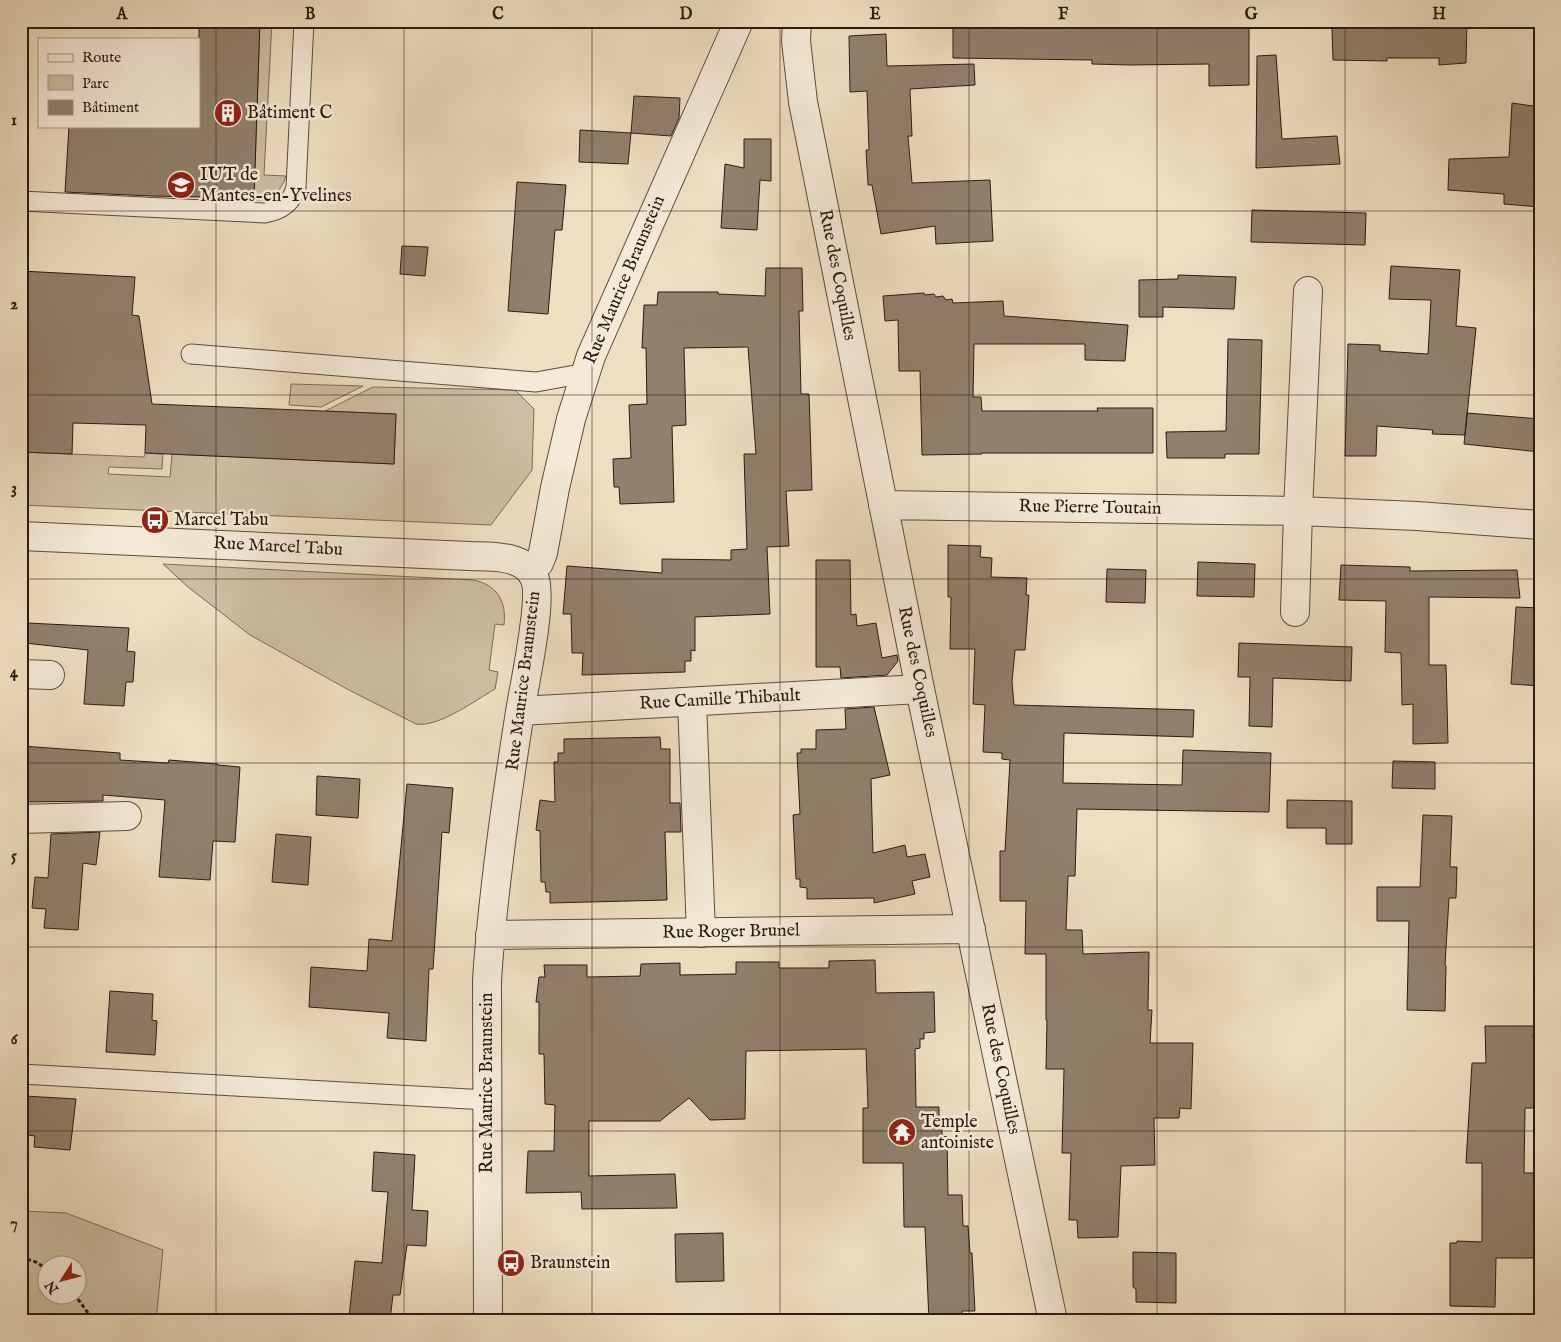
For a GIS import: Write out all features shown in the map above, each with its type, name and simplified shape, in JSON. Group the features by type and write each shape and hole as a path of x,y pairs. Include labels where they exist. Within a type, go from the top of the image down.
{"street":[{"name":"Rue Maurice Braunstein","path":"488,1321 487,980 490,935 520,711 538,601 536,579 531,571 539,563 544,553 555,488 571,419 591,356 739,21"},
{"name":"Rue des Coquilles","path":"797,21 796,42 803,102 920,689 1053,1321"},
{"path":"1295,612 1308,291"},
{"name":"Rue Pierre Toutain","path":"883,505 1298,511 1417,516 1540,525"},
{"name":"Rue Marcel Tabu","path":"21,536 478,556 505,558 531,571"},
{"path":"21,674 50,675"},
{"name":"Rue Camille Thibault","path":"520,711 920,689"},
{"path":"692,702 701,933"},
{"path":"21,819 127,816"},
{"name":"Rue Roger Brunel","path":"490,935 971,929"}],"lane":[{"path":"21,201 265,214 282,208 294,195 296,187 304,21"},
{"path":"191,354 536,382 586,373"},
{"path":"21,1074 487,1100"}],"path":[{"path":"21,1257 38,1263"},
{"path":"81,1304 94,1321"}],"green space":[{"path":"260,21 272,21 264,175 286,176 277,192 271,197 250,200 232,198 254,198"},
{"path":"291,384 363,386 321,407 289,405"},
{"path":"373,387 515,390 534,409 532,470 491,525 21,505 21,452 144,457 145,453 163,454 162,469 109,467 108,474 170,477 172,454 394,464 396,414 325,411"},
{"path":"163,564 473,580 481,582 494,590 502,601 504,608 504,625 495,624 489,670 498,672 495,689 446,718 425,724 416,724 347,689 250,635 188,587"},
{"path":"21,1211 66,1213 163,1250 156,1321 21,1321"}],"building":[{"name":"Bâtiment C","path":"199,21 260,21 254,198 65,192 69,128 200,128"},
{"path":"1116,21 1249,23 1249,85 1209,86 1209,64 1131,65 1092,64 1092,60 953,58 953,22 1054,23 1054,25"},
{"path":"1407,21 1467,21 1466,63 1439,65 1439,58 1387,58 1387,61 1333,60 1332,28 1407,28"},
{"path":"886,34 887,66 974,64 975,85 910,89 912,136 908,136 912,183 990,180 993,241 936,244 935,226 881,234 872,185 868,185 866,150 869,150 867,91 850,92 849,36"},
{"path":"1276,55 1282,139 1337,136 1340,164 1256,168 1257,56"},
{"path":"634,96 680,98 679,118 671,136 631,133"},
{"path":"1512,103 1540,107 1540,207 1504,204 1504,194 1448,190 1449,159 1509,157"},
{"path":"580,130 631,133 628,164 579,162"},
{"path":"744,139 771,139 771,181 760,180 757,230 721,228 725,164 744,168"},
{"path":"517,182 566,185 562,230 555,230 548,314 508,311"},
{"path":"1252,210 1366,213 1365,245 1251,242"},
{"path":"402,246 428,247 425,276 400,274"},
{"path":"1391,266 1460,270 1456,326 1476,328 1465,435 1432,434 1433,430 1377,426 1376,456 1345,456 1348,344 1380,345 1380,351 1428,354 1431,300 1389,299"},
{"path":"766,268 802,268 803,311 799,311 801,394 809,394 812,490 786,491 789,546 767,547 770,614 695,617 695,651 691,650 691,661 685,661 685,672 582,675 583,653 572,653 571,614 563,614 567,566 662,573 662,559 731,560 731,550 747,549 744,454 756,454 748,347 684,348 686,425 672,426 674,502 620,504 619,487 614,487 613,459 631,458 629,405 647,404 646,348 642,348 644,305 657,305 658,292 718,292 718,294 765,296"},
{"path":"21,271 135,277 132,315 139,316 152,404 396,414 394,464 145,453 146,425 73,423 72,454 21,452"},
{"path":"1178,275 1236,277 1234,309 1163,307 1163,317 1139,317 1139,280 1178,279"},
{"path":"924,293 925,295 934,294 936,297 943,296 946,300 952,299 953,303 1003,301 1004,316 1128,325 1125,361 1085,360 1085,344 974,344 973,397 981,397 982,411 1098,411 1097,408 1153,408 1153,453 922,455 920,371 899,371 898,320 885,321 883,296"},
{"path":"1228,339 1262,340 1259,454 1225,454 1225,458 1167,458 1166,432 1226,431"},
{"path":"1467,413 1540,419 1540,452 1464,444"},
{"path":"948,545 981,546 980,557 992,558 991,577 1027,578 1026,595 1029,595 1025,650 1015,650 1012,682 1014,705 1194,710 1193,737 1064,733 1063,783 1182,785 1183,750 1271,753 1269,812 1077,809 1075,876 1068,876 1066,930 1082,930 1083,954 1149,952 1148,1010 1152,1010 1150,1043 1193,1043 1191,1109 1180,1108 1179,1118 1154,1118 1155,1165 1121,1166 1118,1237 1078,1238 1077,1220 1069,1220 1071,1153 1062,1153 1064,1069 1046,1069 1046,954 1025,954 1026,901 1000,901 1000,851 1005,851 1010,760 1002,759 1002,753 983,752 985,705 973,704 975,649 950,649 951,597 948,597"},
{"path":"816,560 850,560 851,615 856,614 857,626 876,623 882,658 897,655 898,661 887,675 841,678 840,667 816,667"},
{"path":"1198,562 1255,564 1254,597 1197,596"},
{"path":"1341,565 1410,567 1410,571 1517,570 1520,598 1429,597 1429,665 1446,665 1448,743 1413,744 1413,704 1402,705 1401,653 1385,652 1386,601 1339,600"},
{"path":"1107,569 1146,570 1145,603 1106,602"},
{"path":"1516,607 1540,608 1540,686 1511,684"},
{"path":"27,623 129,628 127,651 135,652 133,682 126,682 124,706 84,704 88,650 25,643"},
{"path":"1239,643 1352,647 1351,681 1273,678 1272,727 1249,726 1250,677 1238,677"},
{"path":"874,707 890,775 871,779 873,853 905,845 907,857 925,854 930,877 912,881 915,894 874,903 874,898 807,899 807,888 800,887 800,879 796,879 793,815 800,814 797,753 801,753 801,749 816,749 816,730 846,729 845,709"},
{"path":"660,737 661,749 670,749 670,803 680,803 681,832 665,832 667,900 550,903 550,892 546,892 545,882 541,882 540,831 536,830 540,800 555,802 554,762 558,762 558,753 564,753 564,739"},
{"path":"21,746 120,753 120,760 168,763 169,760 240,767 235,842 213,841 210,880 159,877 165,800 103,795 103,801 21,802"},
{"path":"1393,761 1435,762 1435,789 1392,788"},
{"path":"317,776 360,779 358,818 316,815"},
{"path":"407,784 453,788 449,833 442,832 433,969 429,969 426,1041 387,1038 389,1013 309,1007 311,967 367,971 369,939 392,941"},
{"path":"1287,800 1352,801 1352,844 1326,844 1326,828 1287,828"},
{"path":"1423,815 1452,816 1450,867 1457,867 1456,898 1449,898 1445,965 1445,1011 1407,1010 1409,921 1377,921 1377,887 1420,887"},
{"path":"100,832 96,865 83,863 78,930 44,928 46,909 32,908 35,877 48,878 51,834"},
{"path":"276,834 311,837 308,885 272,882"},
{"path":"875,960 876,993 934,992 935,1032 924,1033 924,1039 920,1039 920,1048 915,1049 916,1107 939,1107 939,1127 942,1128 942,1136 947,1137 948,1195 962,1195 963,1226 968,1226 970,1253 972,1253 975,1311 962,1311 962,1321 929,1321 925,1227 904,1227 903,1163 863,1163 863,1108 868,1108 866,1049 746,1051 745,1119 710,1120 689,1098 660,1121 589,1121 589,1176 675,1174 677,1208 582,1209 581,1192 526,1193 528,1151 554,1151 555,1105 545,1104 544,1054 539,1054 539,1002 536,1002 539,977 545,977 544,965 587,965 587,977 640,976 641,964 680,963 680,975 736,974 736,962 779,962 779,968 829,968 829,961"},
{"path":"110,991 153,994 152,1020 157,1021 155,1055 106,1052"},
{"path":"1485,1026 1534,1026 1533,1037 1540,1037 1540,1108 1525,1108 1524,1173 1540,1173 1540,1258 1496,1258 1495,1307 1450,1306 1450,1243 1457,1243 1457,1241 1482,1242 1482,1163 1466,1163 1472,1063 1486,1063"},
{"path":"25,1096 76,1099 70,1150 34,1147 35,1136 22,1134"},
{"path":"374,1152 415,1155 412,1210 428,1211 426,1246 407,1245 400,1295 393,1295 390,1320 349,1317 355,1261 382,1263 388,1192 372,1191"},
{"path":"723,1233 724,1281 676,1282 675,1234"},
{"path":"1133,1252 1176,1253 1176,1303 1136,1302 1136,1289 1133,1287"}],"place":[{"name":"Bâtiment C","path":"228,113"},
{"name":"IUT de Mantes-en-Yvelines","path":"181,185"},
{"name":"Marcel Tabu","path":"155,520"},
{"name":"Temple antoiniste","path":"902,1132"},
{"name":"Braunstein","path":"511,1263"}]}
